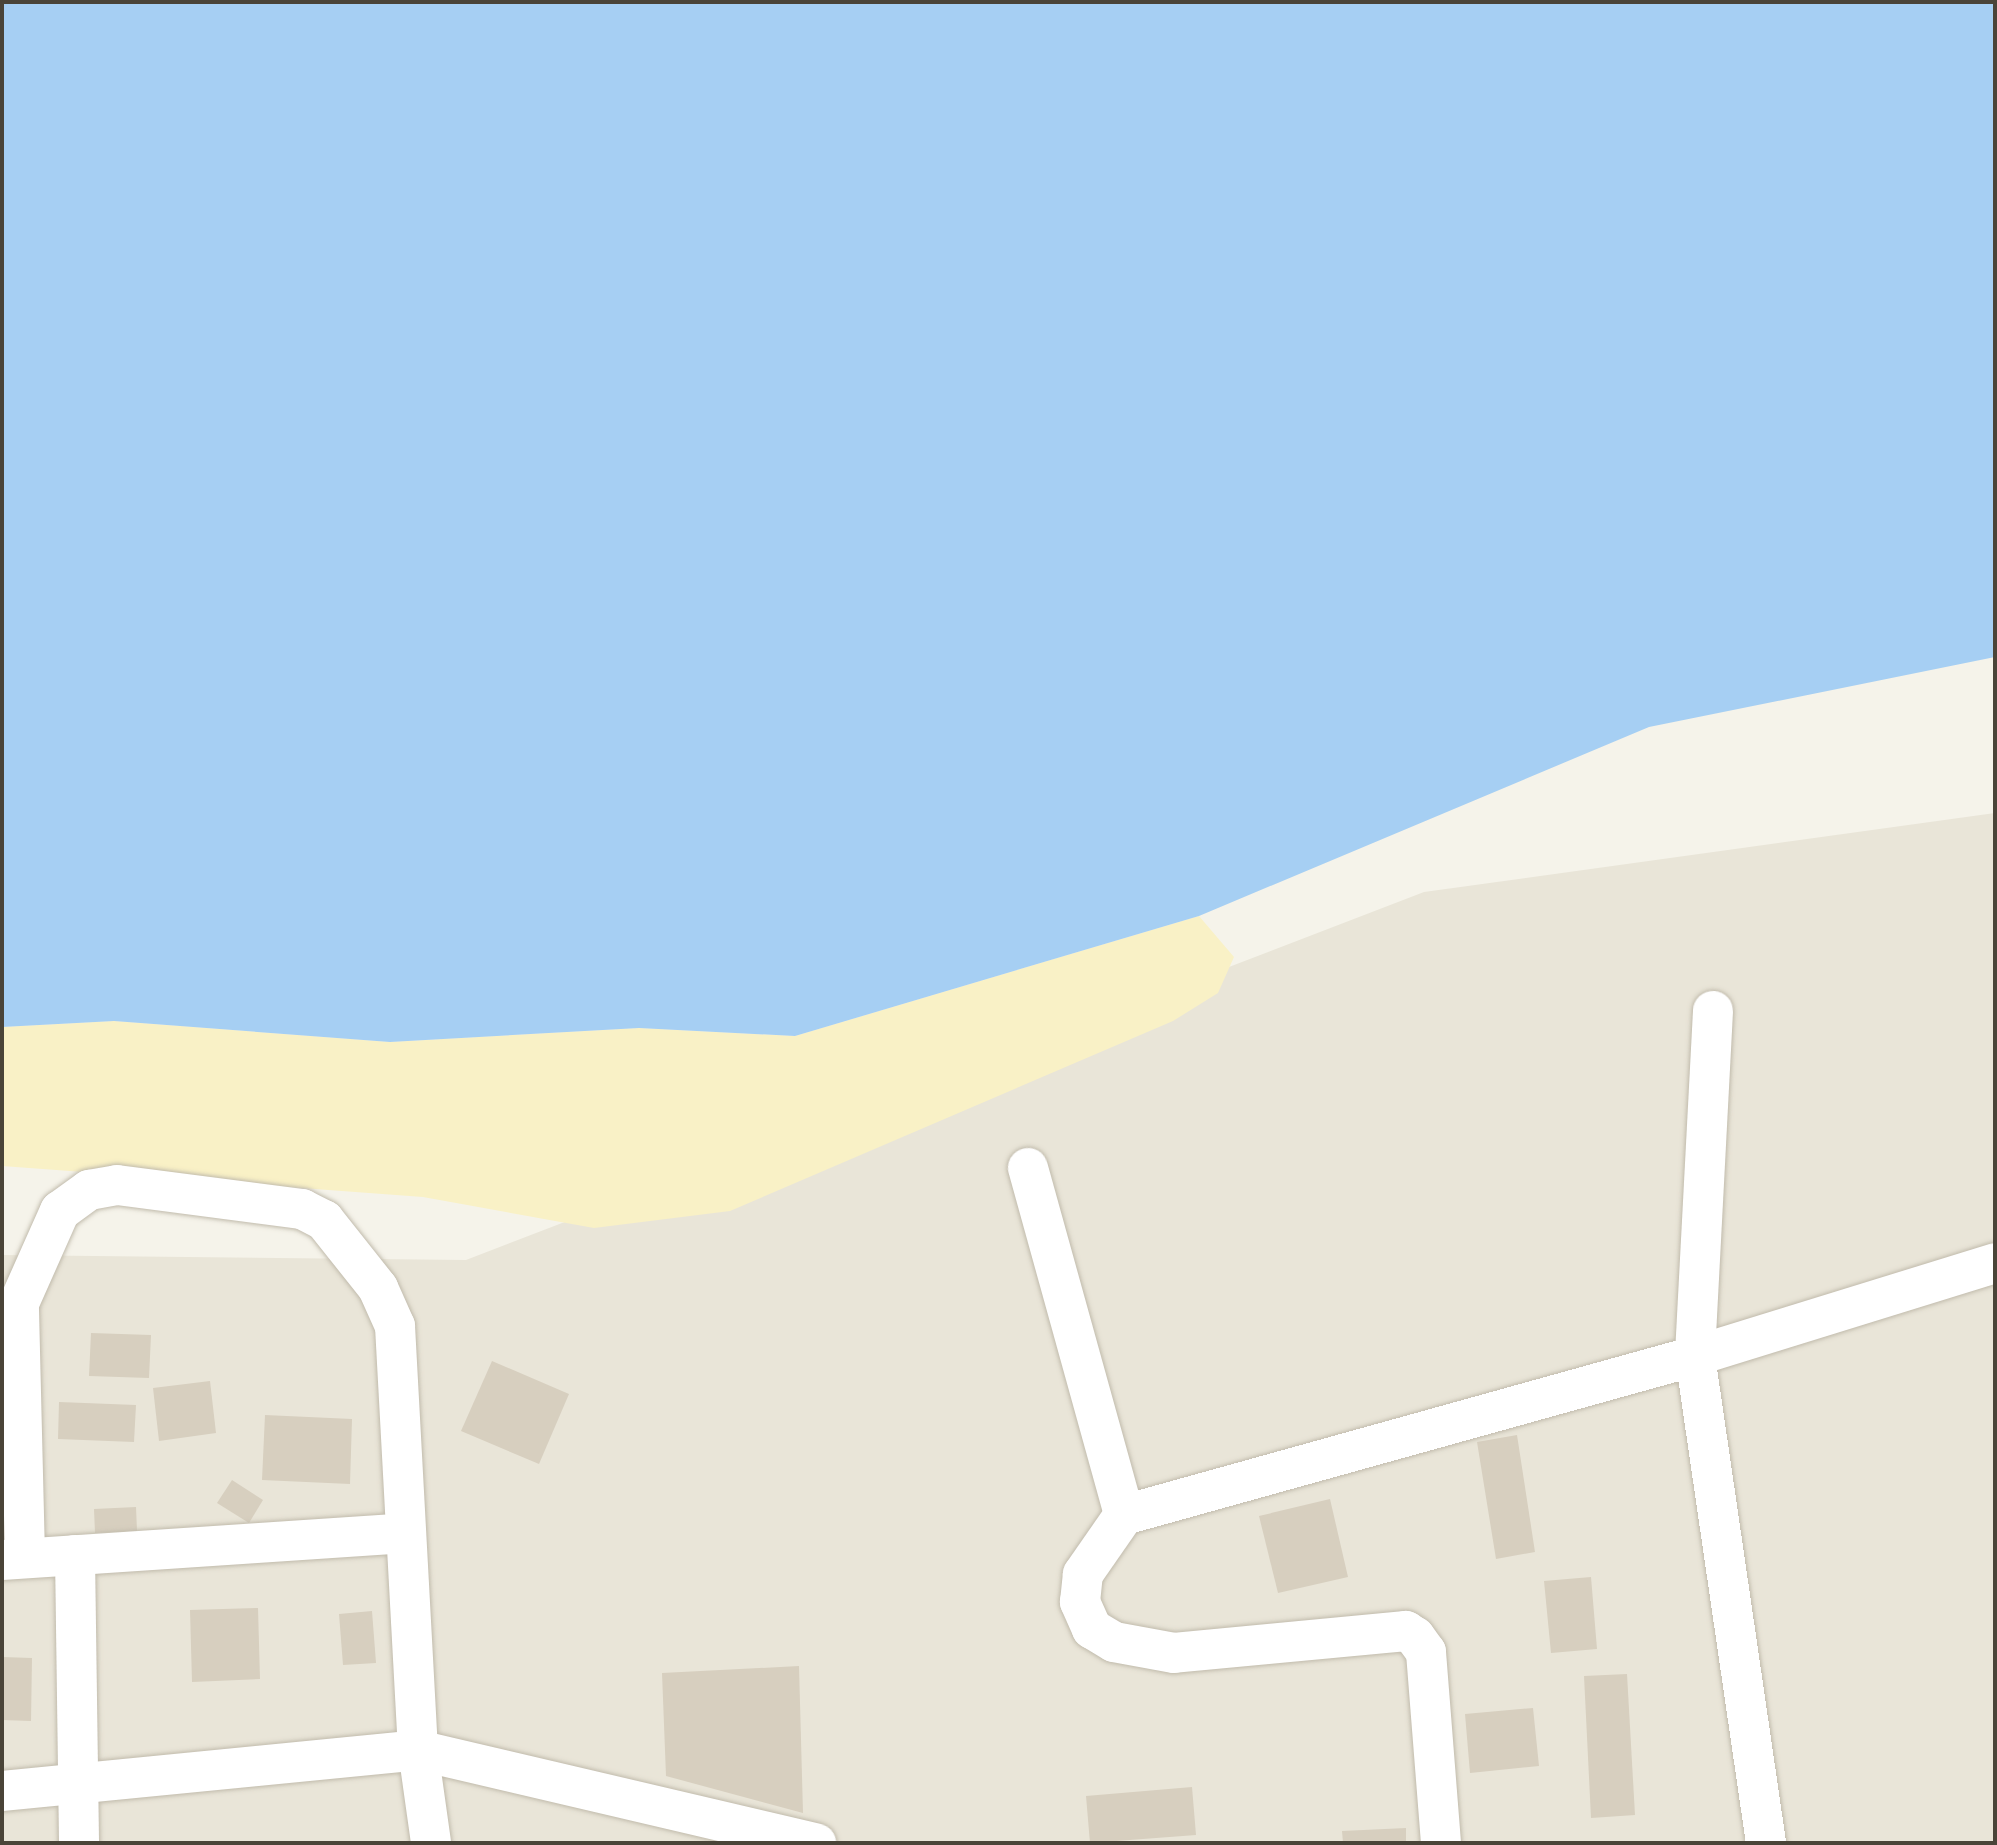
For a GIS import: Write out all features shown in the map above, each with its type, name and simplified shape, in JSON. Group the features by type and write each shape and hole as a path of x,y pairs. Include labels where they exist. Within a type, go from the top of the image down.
{"street":[{"path":"1713,1011 1695,1356 1766,1843"},
{"path":"1028,1168 1124,1515"},
{"path":"405,1533 14,1558 19,1303 60,1211 89,1190 117,1185 302,1209 324,1220 353,1253 395,1326 418,1750 431,1843"},
{"path":"1441,1843 1426,1652 1415,1637 1406,1631 1174,1653 1114,1642 1092,1629 1080,1602 1083,1574 1124,1515 1695,1356 1995,1263"},
{"path":"75,1555 79,1843"},
{"path":"2,1791 418,1750 816,1843"}],"shaded area":[{"path":"1995,813 1995,1843 2,1843 2,1255 466,1260 1424,892"}],"sand":[{"path":"1199,916 1234,957 1218,993 1173,1021 730,1211 594,1228 423,1197 2,1166 2,1027 114,1021 390,1042 639,1028 795,1036"}],"water":[{"path":"2,2 1995,2 1995,657 1649,727 1199,916 795,1036 639,1028 390,1042 114,1021 2,1027"}],"building":[{"path":"91,1333 151,1335 149,1378 89,1376"},
{"path":"492,1361 569,1394 539,1464 461,1431"},
{"path":"210,1381 216,1433 159,1441 153,1388"},
{"path":"59,1402 136,1405 134,1442 58,1439"},
{"path":"265,1415 352,1419 350,1484 262,1480"},
{"path":"1517,1435 1535,1552 1496,1559 1477,1442"},
{"path":"232,1480 263,1500 249,1523 217,1503"},
{"path":"1330,1499 1348,1577 1278,1593 1259,1516"},
{"path":"136,1507 137,1531 95,1533 94,1509"},
{"path":"1591,1577 1597,1649 1551,1653 1544,1581"},
{"path":"258,1608 260,1679 192,1682 190,1610"},
{"path":"372,1611 376,1663 343,1665 339,1614"},
{"path":"2,1657 32,1658 31,1721 2,1720"},
{"path":"799,1666 803,1813 666,1776 662,1673"},
{"path":"1627,1674 1635,1815 1591,1818 1584,1676"},
{"path":"1533,1708 1539,1766 1470,1773 1465,1714"},
{"path":"1192,1787 1196,1835 1090,1843 1086,1796"},
{"path":"1406,1828 1406,1843 1343,1843 1342,1831"}]}
